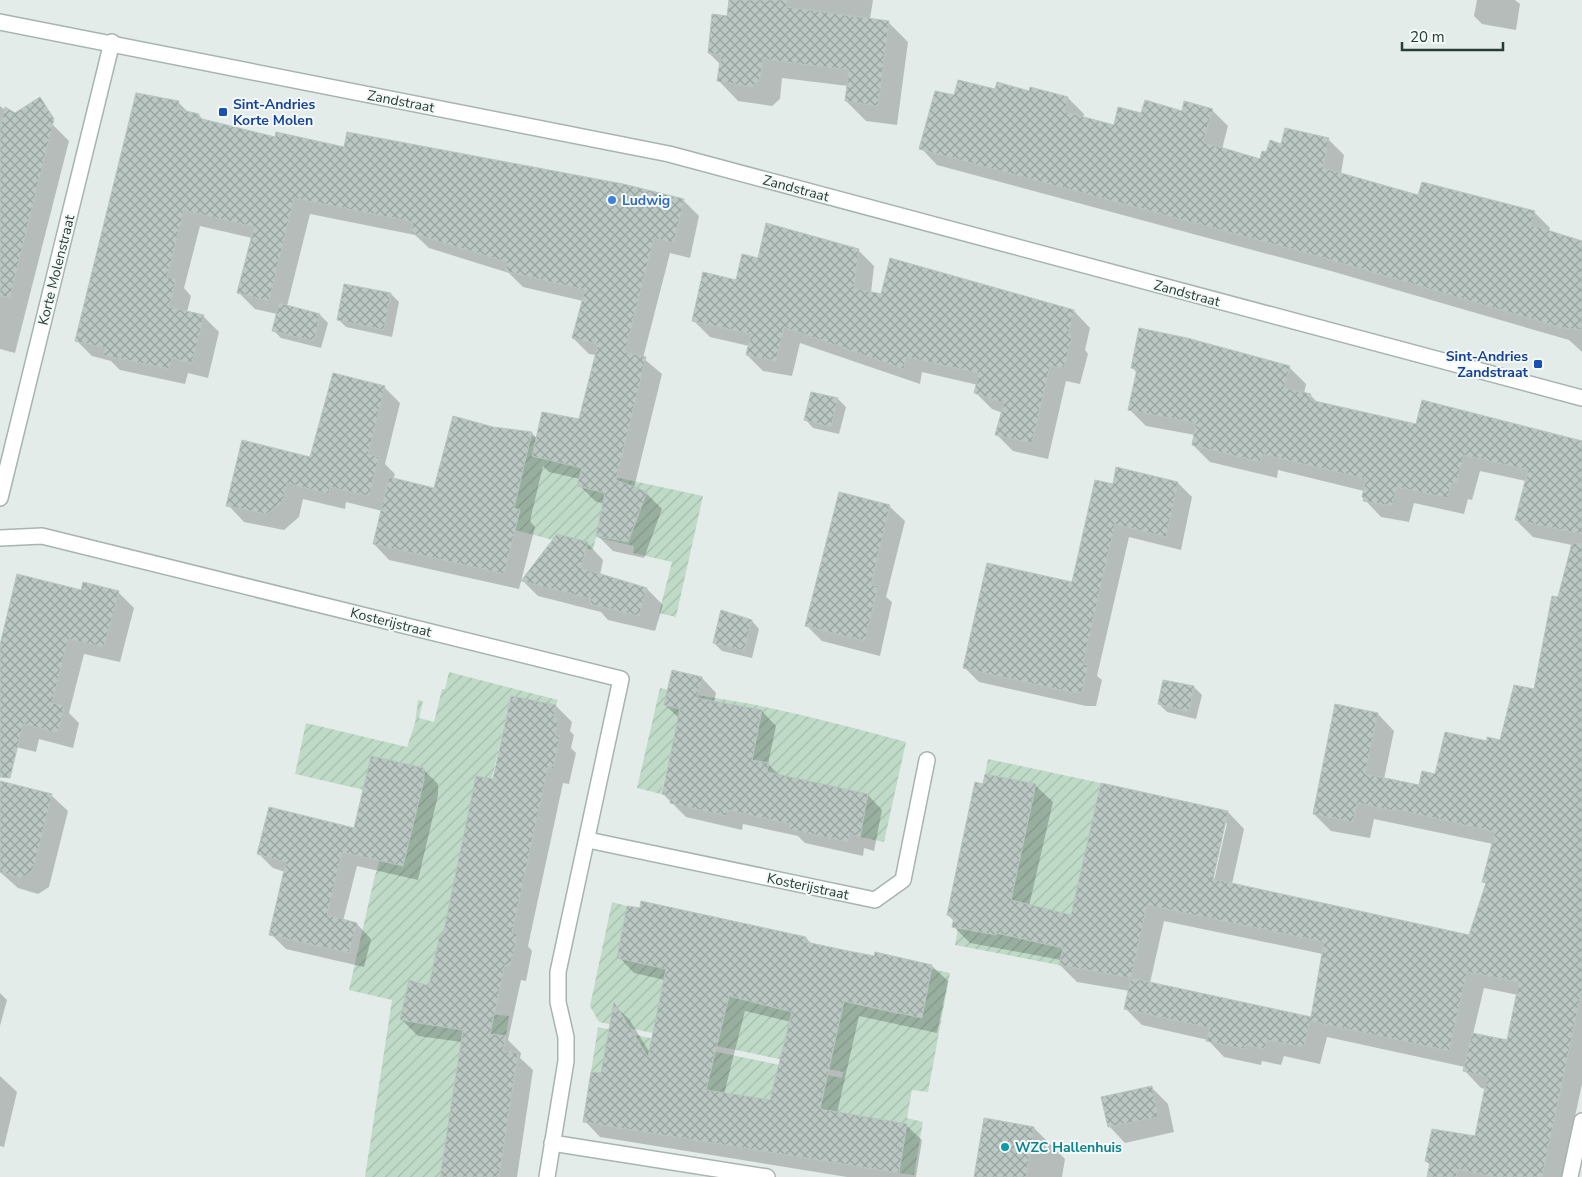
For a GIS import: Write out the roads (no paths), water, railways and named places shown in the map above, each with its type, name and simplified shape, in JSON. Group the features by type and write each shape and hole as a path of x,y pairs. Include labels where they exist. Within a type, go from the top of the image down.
{"street":[{"name":"Zandstraat","path":"0,22 112,42 669,154 1582,398"},
{"name":"Korte Molenstraat","path":"0,498 112,42"},
{"name":"Kosterijstraat","path":"0,538 42,536 621,679 588,840 558,972 558,1002 566,1037 566,1061 547,1177"},
{"name":"Kosterijstraat","path":"588,840 875,900 903,880 927,760"},
{"path":"1570,1177 1582,1121"},
{"path":"552,1144 767,1177"}],"place":[{"name":"Sint-Andries Korte Molen","path":"223,112"},
{"name":"Ludwig","path":"612,200"},
{"name":"Sint-Andries Zandstraat","path":"1538,364"},
{"name":"WZC Hallenhuis","path":"1005,1147"}]}
